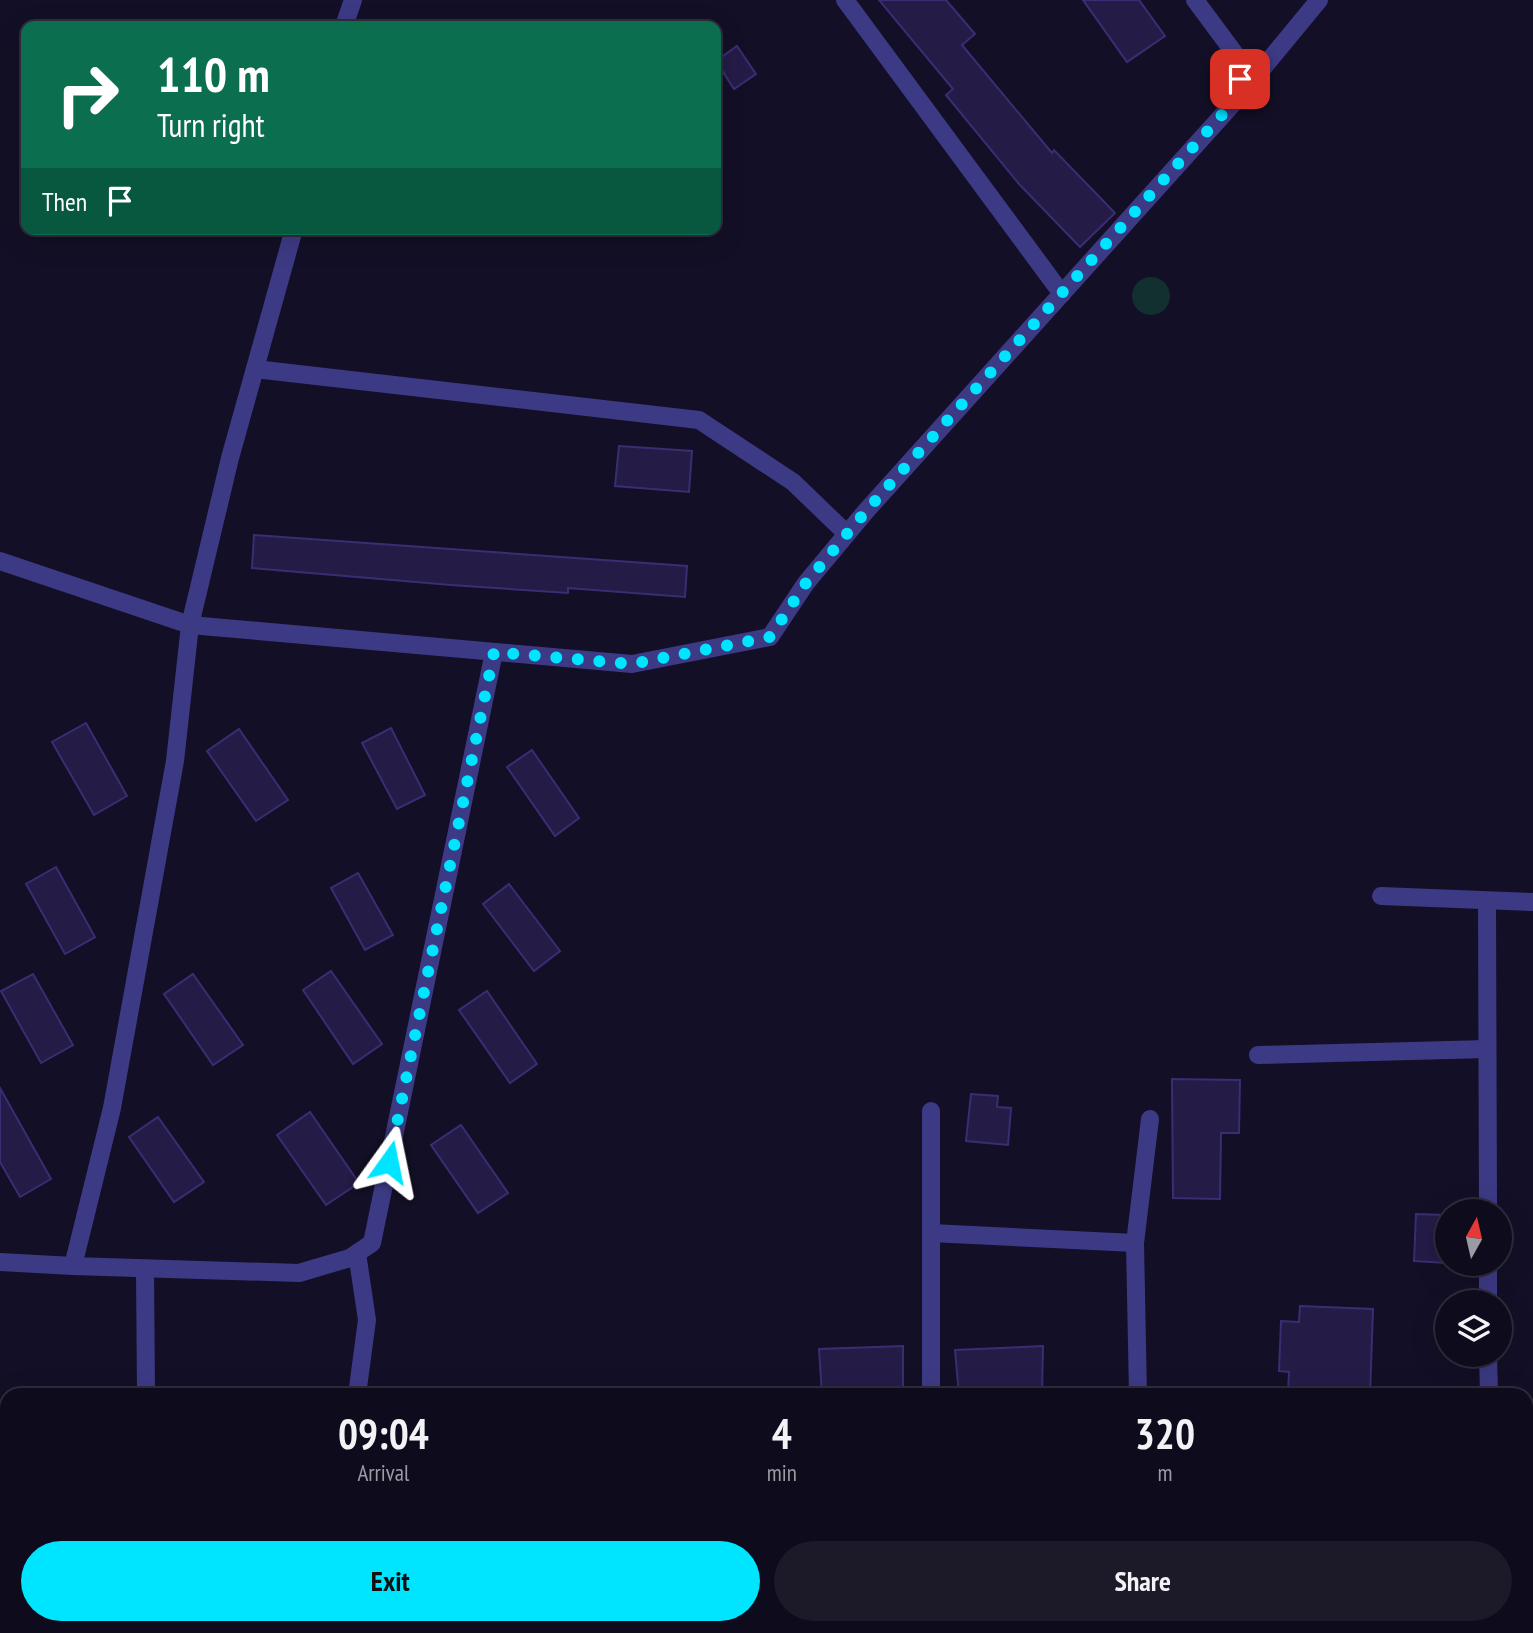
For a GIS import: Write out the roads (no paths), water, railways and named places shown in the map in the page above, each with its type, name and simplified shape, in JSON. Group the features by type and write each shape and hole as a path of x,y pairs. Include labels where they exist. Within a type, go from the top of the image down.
{"street":[{"path":"346,21 354,0"},
{"path":"845,0 1062,294"},
{"path":"1195,0 1241,62 1238,97"},
{"path":"0,561 190,625 632,664 770,637 806,583 847,534 1238,97 1319,0"},
{"path":"73,1266 113,1108 175,761 190,625 230,458 292,235"},
{"path":"255,369 699,420 793,482 847,534"},
{"path":"0,1262 299,1273 350,1258 372,1243 494,652"},
{"path":"1381,896 1533,902"},
{"path":"1487,902 1488,1199"},
{"path":"1258,1055 1487,1049"},
{"path":"931,1111 931,1388"},
{"path":"1138,1388 1135,1243 1150,1119"},
{"path":"931,1233 1135,1243"},
{"path":"357,1253 367,1320 357,1388"},
{"path":"145,1269 146,1388"},
{"path":"1488,1367 1489,1388"}]}
